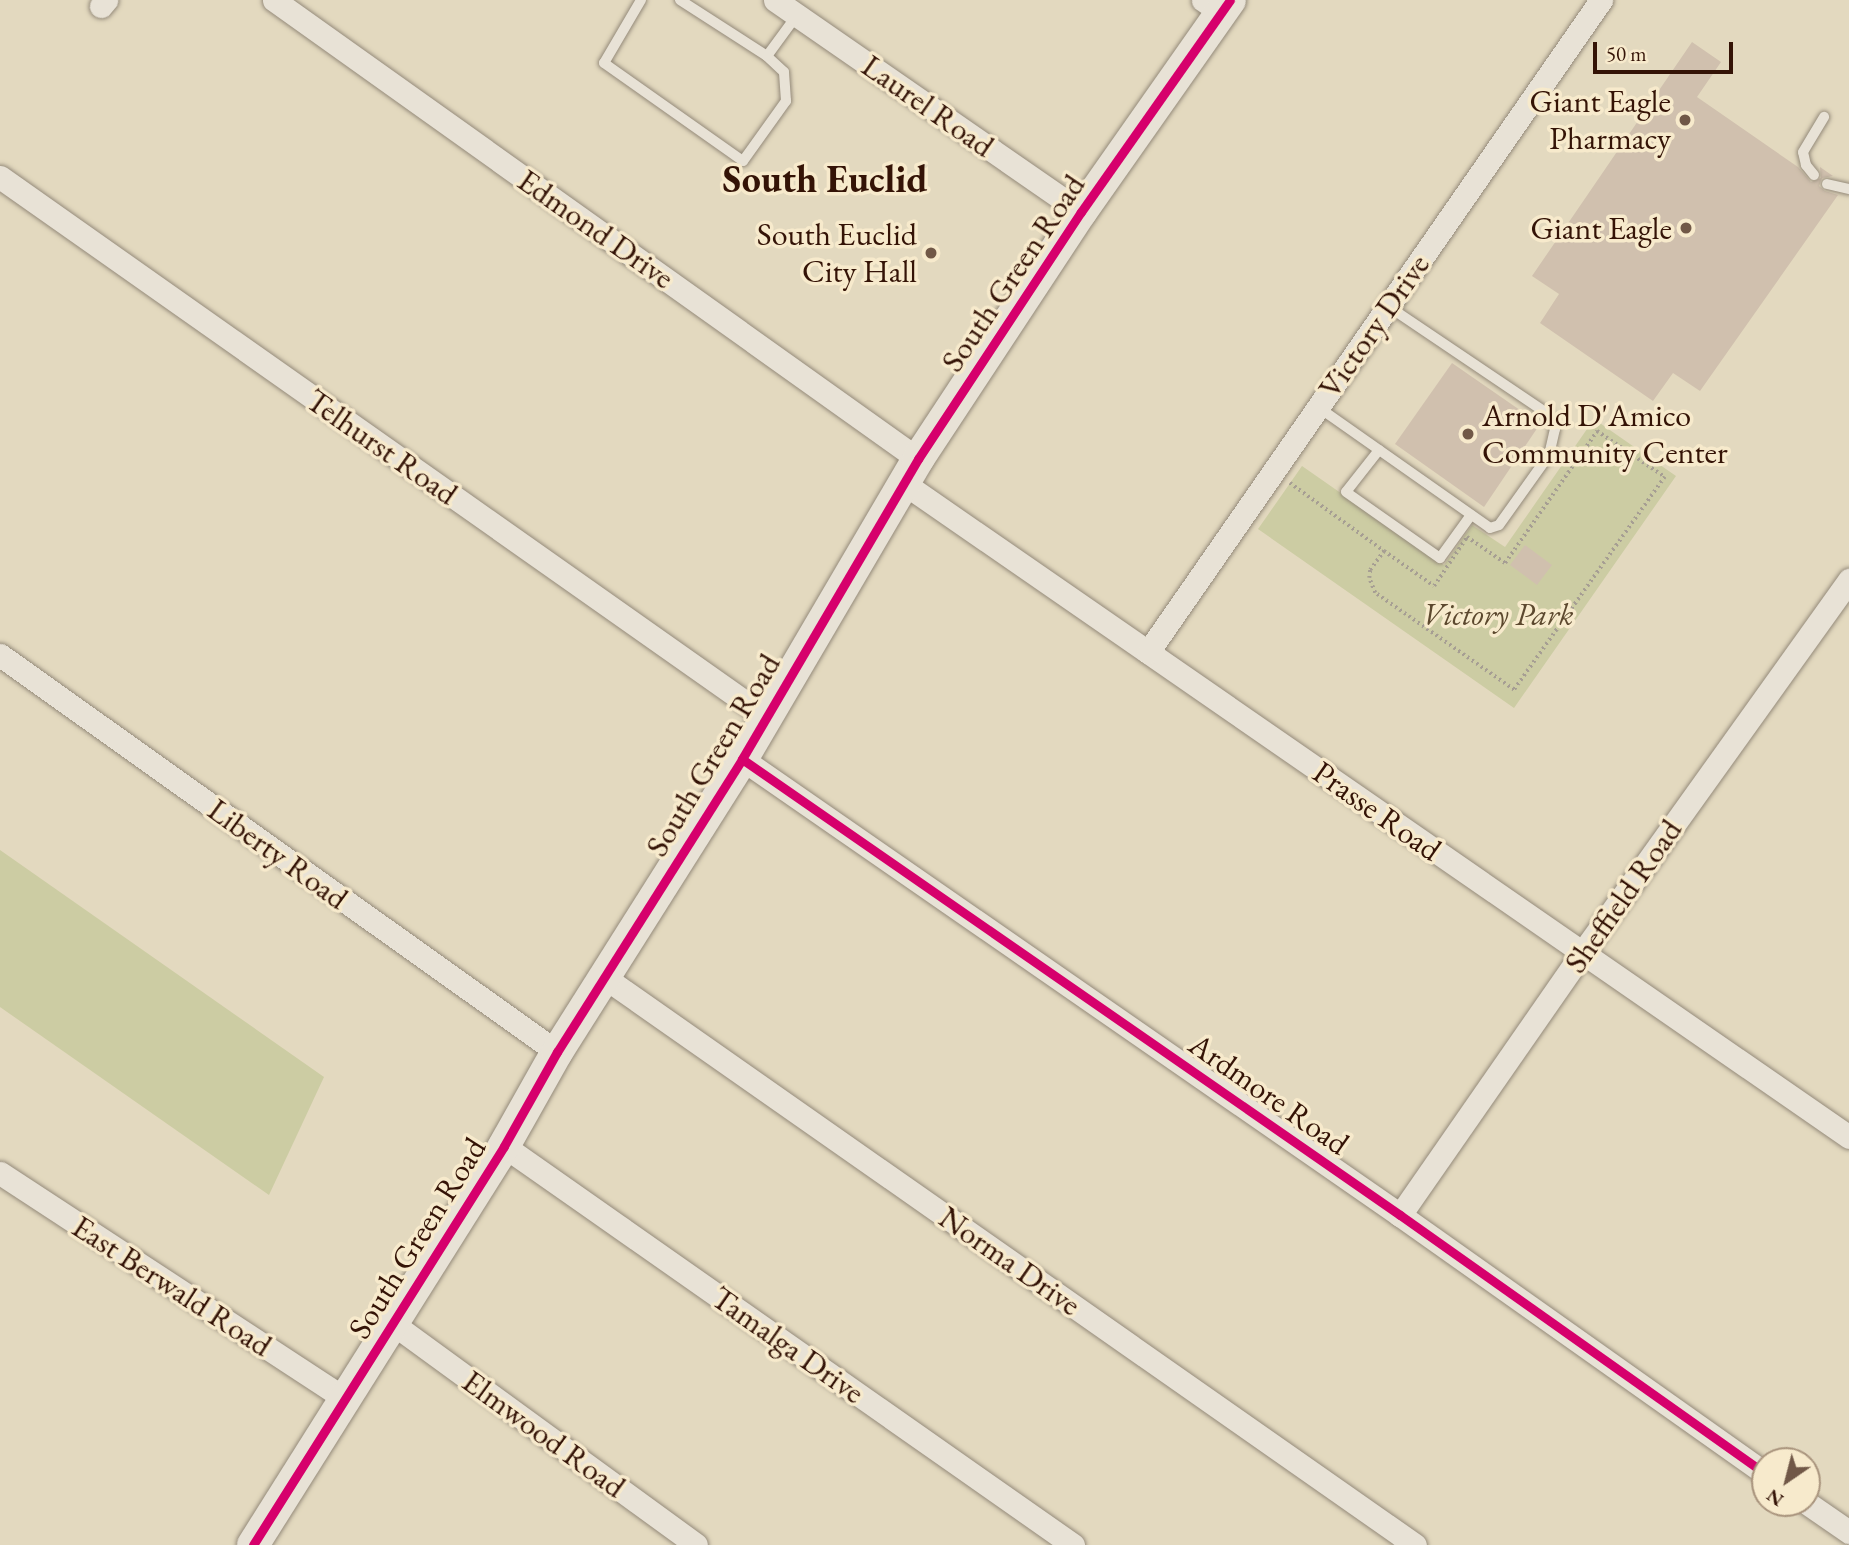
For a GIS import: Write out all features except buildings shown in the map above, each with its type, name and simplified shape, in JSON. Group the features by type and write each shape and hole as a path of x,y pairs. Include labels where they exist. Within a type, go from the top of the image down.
{"main road":[{"name":"South Green Road","path":"253,1545 504,1146 556,1052 742,759 911,472 1218,4"}],"street":[{"name":"Edmond Drive","path":"274,0 911,472"},
{"name":"Laurel Road","path":"775,0 1081,212"},
{"name":"Victory Drive","path":"1148,652 1601,0"},
{"name":"Telhurst Road","path":"0,177 765,716"},
{"name":"Prasse Road","path":"911,472 1148,652 1849,1137"},
{"name":"Sheffield Road","path":"1400,1215 1582,953 1849,580"},
{"name":"Liberty Road","path":"0,655 556,1052"},
{"name":"Ardmore Road","path":"742,759 1400,1215 1751,1463"},
{"name":"Norma Drive","path":"604,977 1415,1545"},
{"name":"Tamalga Drive","path":"504,1146 1073,1545"},
{"name":"East Berwald Road","path":"0,1172 345,1399"},
{"name":"Elmwood Road","path":"392,1323 696,1545"},
{"path":"1821,1513 1849,1532"}],"lane":[{"path":"641,0 604,63 743,161 786,101 785,72 767,56 680,0"},
{"path":"767,56 797,15"},
{"path":"1814,175 1806,165 1802,152 1824,117"},
{"path":"1827,184 1849,189"},
{"path":"1318,407 1490,527 1499,525 1549,455 1555,429 1548,414 1388,306"},
{"path":"1379,450 1346,492 1440,558 1471,515"}],"path":[{"path":"1290,483 1434,586 1467,537 1505,563 1597,431 1665,477 1514,690 1375,593 1369,578 1370,570 1384,551"}],"green space":[{"name":"Victory Park","path":"1594,419 1676,476 1514,708 1258,529 1302,466 1444,565 1472,525 1505,547"},
{"path":"0,850 324,1077 269,1195 0,1007"}],"cycle path":[{"path":"253,1545 504,1146 557,1052 742,759 918,459 1081,212 1230,0"},
{"path":"742,759 1400,1215 1751,1463"}],"place":[{"name":"Giant Eagle Pharmacy","path":"1685,120"},
{"name":"Giant Eagle","path":"1686,228"},
{"name":"South Euclid City Hall","path":"931,253"},
{"name":"Arnold D'Amico Community Center","path":"1468,434"}],"district":[{"name":"South Euclid","path":"825,179"}]}
